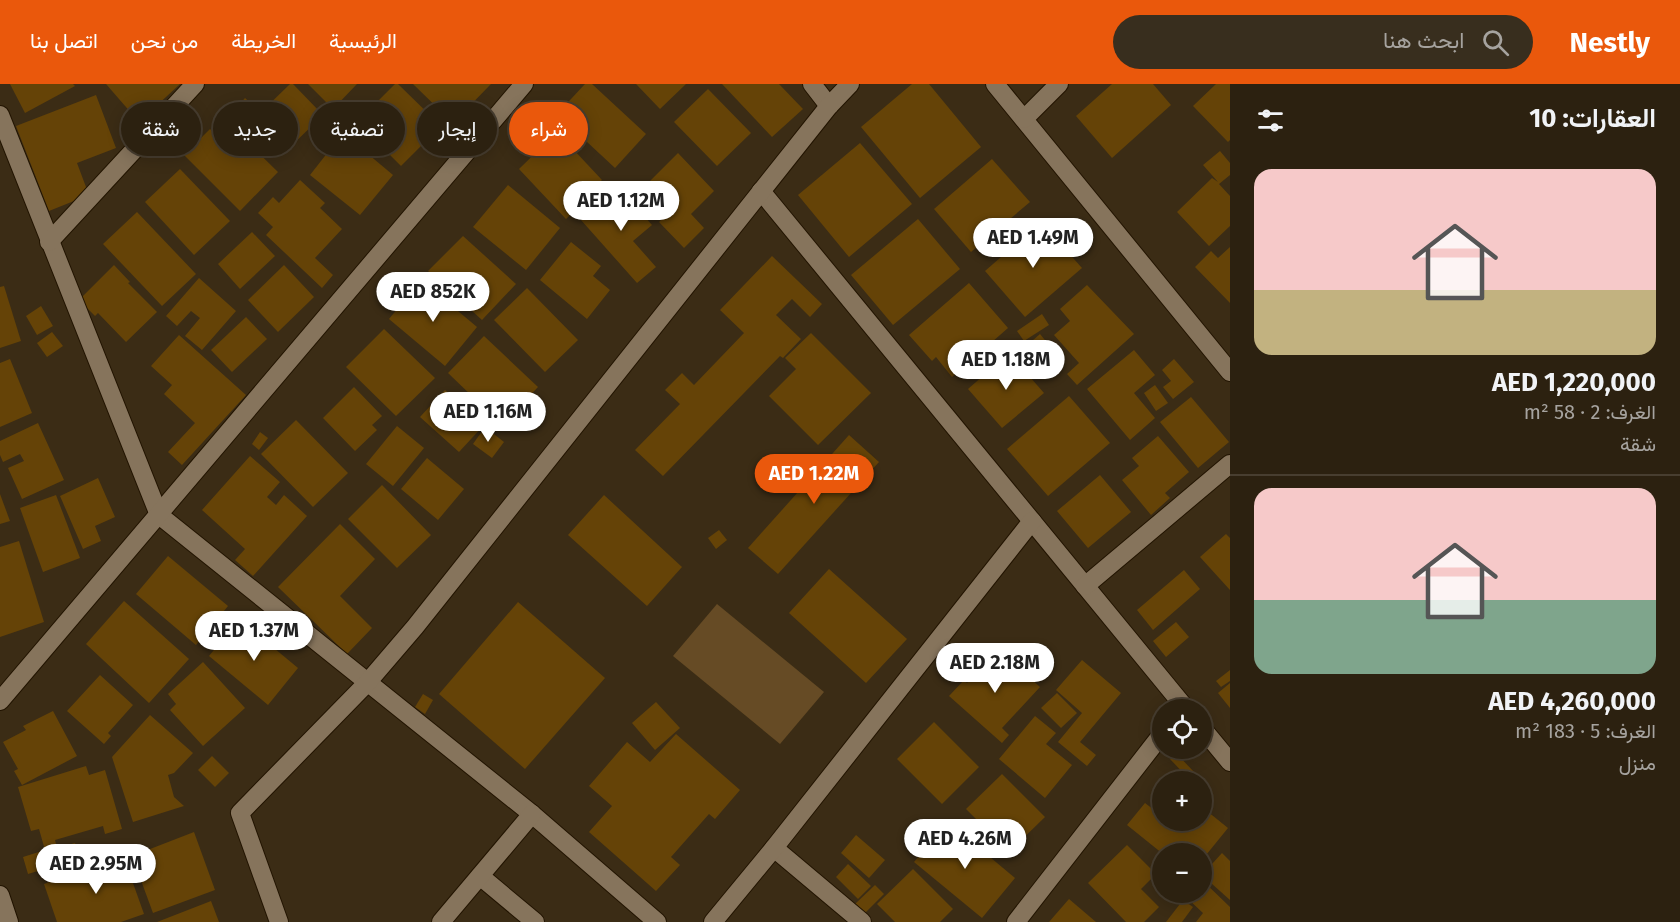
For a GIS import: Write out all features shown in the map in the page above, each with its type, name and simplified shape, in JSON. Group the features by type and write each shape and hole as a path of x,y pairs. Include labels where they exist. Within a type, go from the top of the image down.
{"street":[{"path":"49,242 195,84"},
{"path":"0,701 524,84"},
{"path":"812,84 829,106"},
{"path":"279,922 240,813 367,683 423,617 829,106 850,84"},
{"path":"995,84 1230,372"},
{"path":"1024,119 1059,84"},
{"path":"0,115 159,515 532,814 657,922"},
{"path":"761,191 1177,699"},
{"path":"1085,586 1230,464"},
{"path":"713,922 1032,521"},
{"path":"1212,740 1230,762"},
{"path":"1016,922 1152,747"},
{"path":"441,922 532,814"},
{"path":"774,848 862,922"},
{"path":"480,876 535,922"},
{"path":"0,895 9,922"}],"shaded area":[{"path":"717,604 824,692 780,744 673,656"}],"building":[{"path":"10,84 73,84 75,86 25,113"},
{"path":"106,84 180,84 161,102 122,102"},
{"path":"290,84 293,84 310,102 310,128 298,139 298,102 272,102"},
{"path":"308,84 357,84 340,102 326,102"},
{"path":"395,84 398,84 417,103 417,150 401,166 391,156 405,156 405,102 377,102"},
{"path":"413,84 491,84 473,102 431,102"},
{"path":"585,84 592,84 646,134 615,168 588,143 588,102 568,102"},
{"path":"636,84 686,84 660,109"},
{"path":"722,84 779,84 803,109 772,137"},
{"path":"912,84 929,84 981,147 920,198 861,127"},
{"path":"1112,84 1153,84 1171,105 1112,158 1076,116"},
{"path":"1216,84 1230,84 1230,140 1228,142 1193,106"},
{"path":"708,89 751,133 717,166 674,122"},
{"path":"96,95 116,148 77,163 89,195 49,211 16,126"},
{"path":"210,129 213,132 213,156 262,156 278,172 240,211 185,156 201,156 201,138"},
{"path":"860,143 912,204 849,257 798,195"},
{"path":"1220,151 1230,163 1230,175 1219,184 1230,196 1230,226 1209,246 1177,212 1212,178 1218,182 1203,165"},
{"path":"678,153 714,191 691,214 704,228 684,248 659,222 675,206 650,181"},
{"path":"325,156 370,156 393,175 360,215 310,175"},
{"path":"532,156 580,156 602,180 584,197 587,199 566,219 519,169"},
{"path":"992,159 1030,202 971,252 934,209"},
{"path":"180,169 230,221 194,255 145,202"},
{"path":"300,180 325,203 320,208 342,229 315,258 333,275 322,288 266,235 273,227 258,213 273,197 279,203"},
{"path":"508,185 560,228 526,270 473,227"},
{"path":"618,187 652,225 633,241 656,267 637,283 581,220"},
{"path":"137,212 196,274 162,306 103,244"},
{"path":"918,219 960,269 893,325 851,275"},
{"path":"1041,222 1082,268 1025,317 985,271"},
{"path":"252,232 275,256 240,289 218,264"},
{"path":"463,236 516,284 482,320 428,271"},
{"path":"571,242 601,266 593,276 610,290 587,319 540,280"},
{"path":"1230,247 1230,303 1195,267 1211,251 1218,258"},
{"path":"772,256 822,304 810,317 792,299 776,315 801,339 783,358 780,356 663,476 635,450 680,404 665,390 682,373 694,385 744,333 720,310"},
{"path":"114,265 130,282 128,283 157,312 126,342 98,313 95,316 79,300"},
{"path":"284,265 314,297 278,332 248,300"},
{"path":"199,278 236,311 202,350 185,336 200,318 191,311 177,326 166,316"},
{"path":"421,280 477,327 445,366 389,319"},
{"path":"969,283 1008,328 952,377 936,357 932,361 909,335"},
{"path":"1087,285 1134,334 1077,385 1067,374 1079,363 1054,335 1070,321 1060,309"},
{"path":"4,286 21,341 0,348 0,287"},
{"path":"527,288 578,340 545,372 494,320"},
{"path":"41,306 53,326 37,335 26,316"},
{"path":"1042,314 1049,325 1024,341 1017,331"},
{"path":"246,317 267,339 232,372 211,350"},
{"path":"384,329 435,378 396,416 346,367"},
{"path":"52,332 63,346 47,357 37,343"},
{"path":"811,333 871,393 818,445 769,396 796,369 785,358"},
{"path":"1040,334 1058,356 1050,363 1032,341"},
{"path":"179,335 246,395 182,465 168,452 195,423 164,394 172,385 151,366"},
{"path":"484,336 538,387 502,425 448,373"},
{"path":"1134,350 1155,375 1134,393 1155,418 1130,440 1087,389"},
{"path":"1009,353 1044,393 1002,428 968,389"},
{"path":"10,359 32,413 0,427 0,363"},
{"path":"1174,359 1194,382 1173,399 1163,387 1171,381 1162,370"},
{"path":"1155,385 1168,403 1156,411 1144,393"},
{"path":"354,387 382,416 372,425 377,430 355,451 323,418"},
{"path":"445,390 484,425 459,452 420,417"},
{"path":"1069,396 1110,443 1048,496 1007,449"},
{"path":"1191,397 1229,442 1198,468 1160,422"},
{"path":"296,420 348,473 313,507 261,454"},
{"path":"38,423 64,480 22,499 8,468 24,461 20,454 3,462 0,455 0,441"},
{"path":"397,426 424,448 393,486 366,464"},
{"path":"485,427 504,442 492,458 473,444"},
{"path":"260,432 268,438 259,450 252,444"},
{"path":"849,435 879,462 778,574 748,548"},
{"path":"1158,436 1189,472 1165,493 1170,498 1151,515 1122,480 1139,466 1132,458"},
{"path":"250,456 280,482 267,497 276,505 284,495 307,516 253,576 235,560 245,549 202,510"},
{"path":"427,458 464,489 438,520 401,489"},
{"path":"1100,475 1131,512 1088,548 1057,511"},
{"path":"98,478 115,517 95,526 101,541 83,549 60,496"},
{"path":"382,485 431,535 397,568 348,519"},
{"path":"0,494 10,521 0,524"},
{"path":"56,495 80,558 43,572 20,508"},
{"path":"604,495 682,567 647,606 568,535"},
{"path":"340,524 375,559 340,596 372,628 347,654 278,587"},
{"path":"719,530 727,540 716,549 708,538"},
{"path":"1226,534 1230,538 1230,590 1200,557"},
{"path":"19,541 44,622 0,637 0,547"},
{"path":"168,556 228,606 196,645 136,594"},
{"path":"829,569 907,639 866,683 789,613"},
{"path":"1184,570 1200,589 1153,630 1137,610"},
{"path":"124,601 189,659 149,703 86,644"},
{"path":"518,602 605,678 525,769 439,694"},
{"path":"239,619 298,668 268,705 209,656"},
{"path":"1176,622 1189,637 1166,657 1153,641"},
{"path":"998,649 1040,687 1002,728 1009,735 1002,743 949,696 964,680 967,683"},
{"path":"1082,660 1121,693 1080,742 1096,755 1087,766 1058,742 1082,713 1056,690"},
{"path":"203,662 245,708 203,746 170,710 176,704 168,694"},
{"path":"1230,670 1230,681 1221,687 1216,681"},
{"path":"100,675 133,705 108,733 111,736 104,744 67,711"},
{"path":"1230,683 1230,708 1218,693"},
{"path":"1057,693 1077,713 1061,728 1041,708"},
{"path":"423,694 433,700 425,714 415,707"},
{"path":"656,702 680,728 655,750 632,723"},
{"path":"53,711 77,756 22,785 14,771 18,769 3,742 26,730 23,726"},
{"path":"150,715 193,753 174,773 168,775 174,797 184,806 133,822 112,757"},
{"path":"1035,716 1056,733 1046,744 1072,765 1045,798 999,759"},
{"path":"934,722 979,767 942,804 897,759"},
{"path":"676,734 740,790 715,819 709,814 671,857 680,865 656,891 589,832 612,806 589,786 627,742 650,762"},
{"path":"212,756 229,773 215,787 198,770"},
{"path":"1170,759 1182,759 1193,771 1181,771"},
{"path":"86,766 89,775 105,770 122,829 105,834 103,826 55,840 57,848 75,843 80,858 28,874 23,857 45,850 39,829 31,831 18,787"},
{"path":"1002,774 1045,817 1009,852 966,809"},
{"path":"1145,803 1152,808 1152,831 1212,831 1212,815 1228,828 1212,848 1212,843 1152,843 1152,845 1127,825"},
{"path":"948,822 1015,878 982,918 914,862"},
{"path":"194,832 215,890 153,913 132,856"},
{"path":"856,835 885,860 869,878 841,853"},
{"path":"1127,845 1152,870 1152,878 1141,889 1152,900 1152,903 1159,907 1144,922 1126,922 1088,883"},
{"path":"1222,853 1230,861 1230,900 1212,884 1212,864"},
{"path":"123,855 144,914 121,922 57,922 44,884"},
{"path":"848,864 871,886 858,899 836,877"},
{"path":"913,869 953,909 940,922 895,922 877,904"},
{"path":"875,885 884,894 865,913 855,904"},
{"path":"1212,890 1230,907 1230,922 1196,922 1203,913 1192,903 1212,903"},
{"path":"1069,899 1096,922 1049,922"},
{"path":"211,901 219,922 157,922"},
{"path":"1181,903 1187,903 1193,907 1182,922 1166,922"}]}
